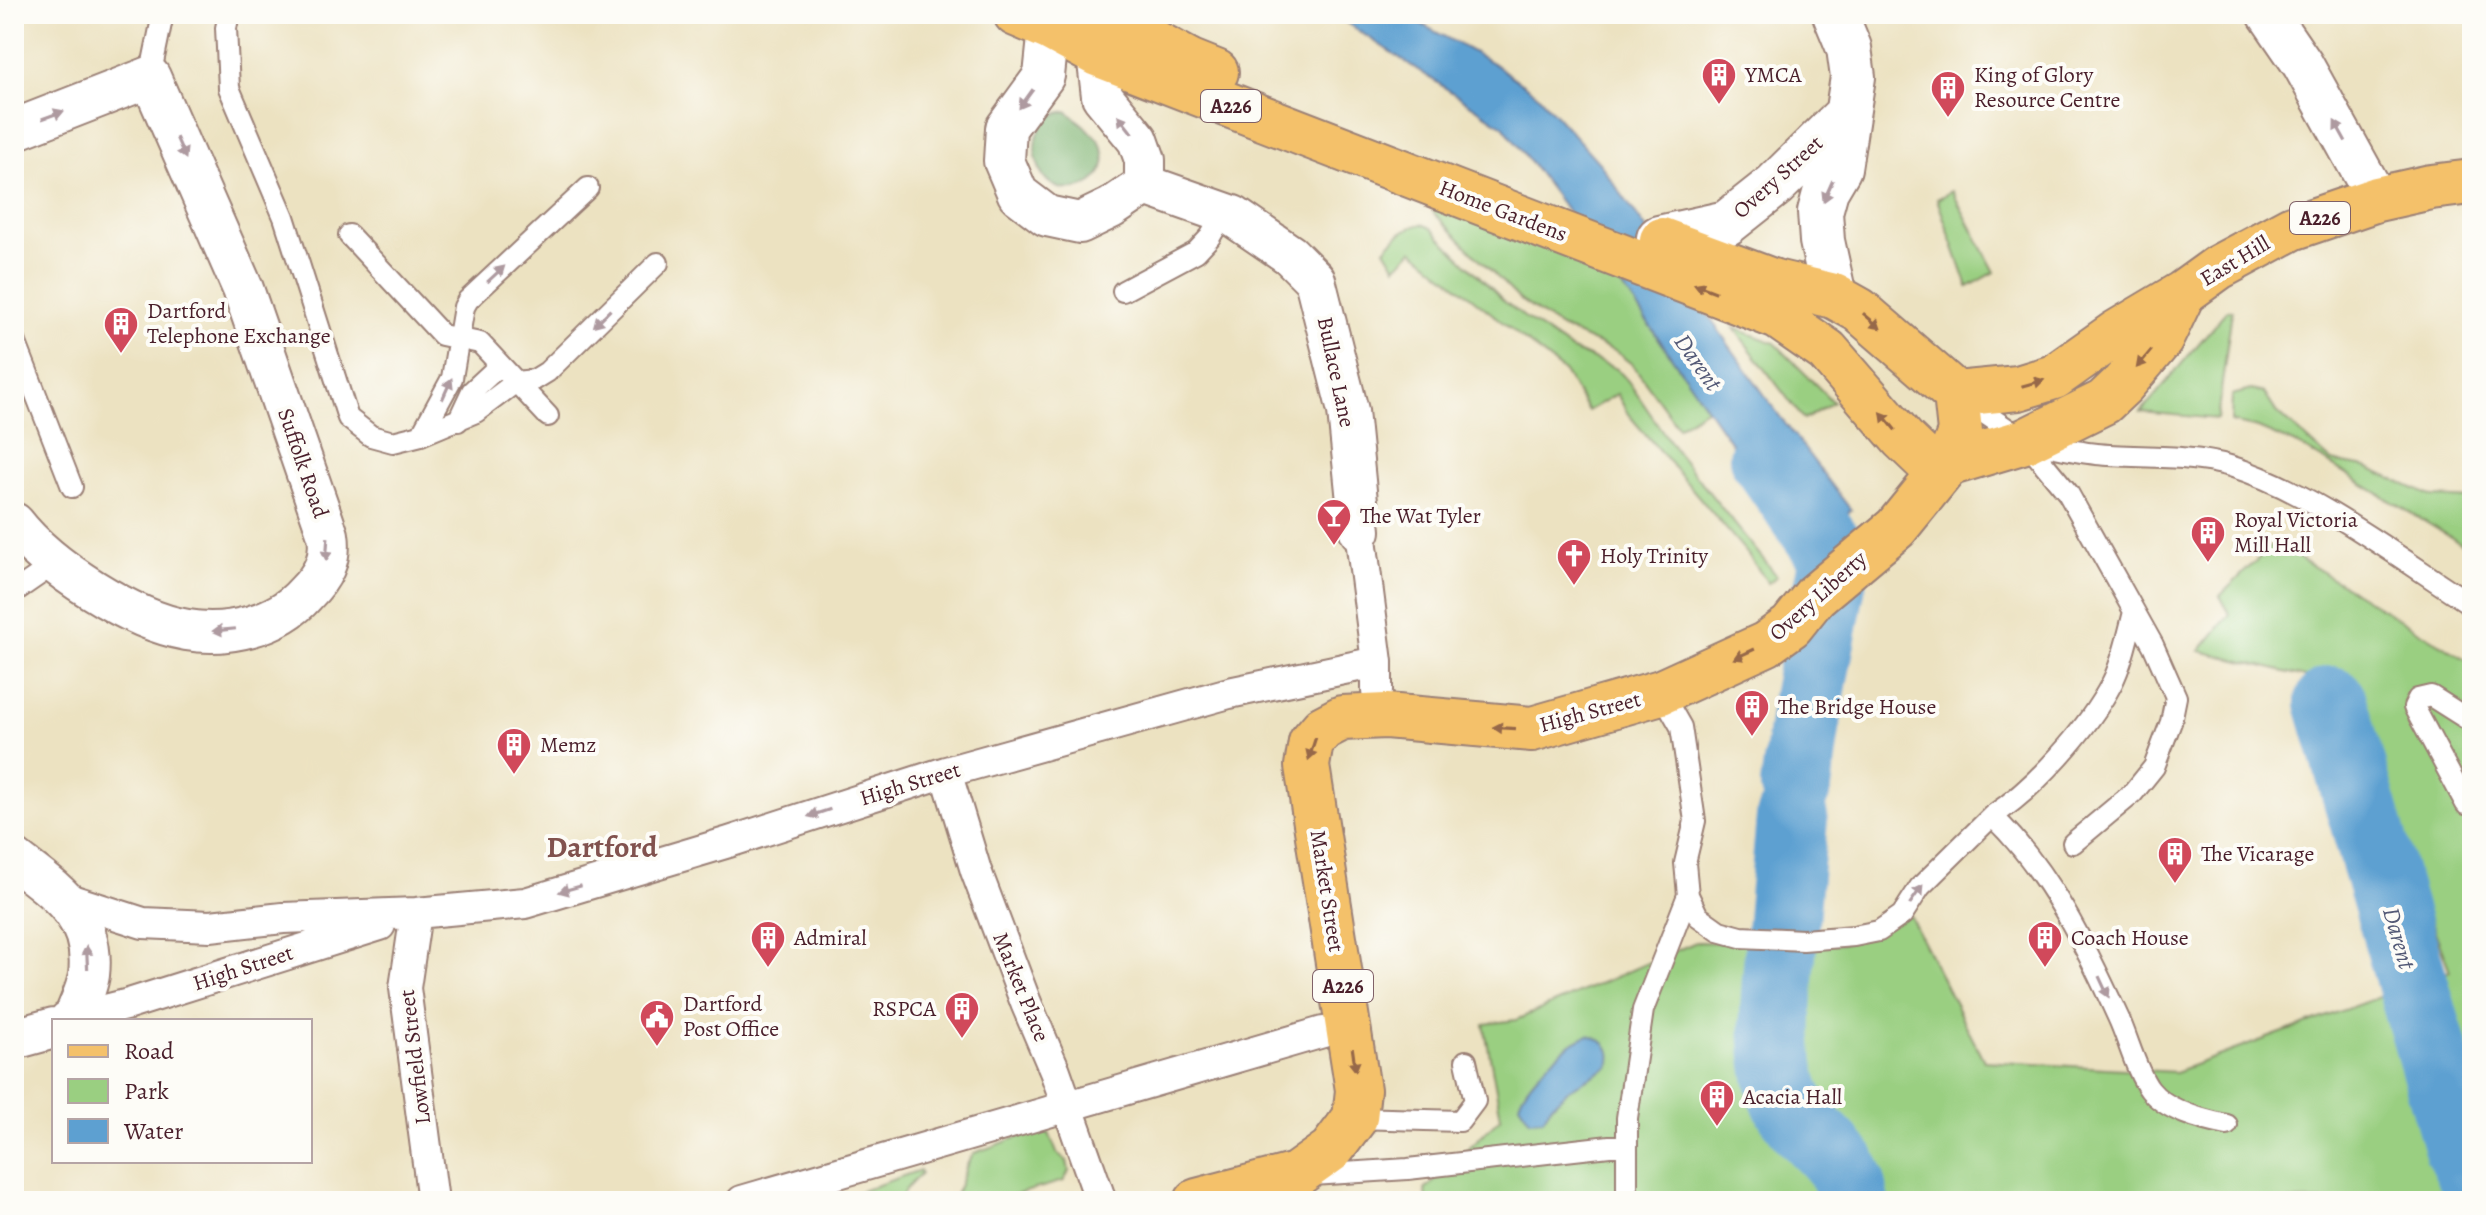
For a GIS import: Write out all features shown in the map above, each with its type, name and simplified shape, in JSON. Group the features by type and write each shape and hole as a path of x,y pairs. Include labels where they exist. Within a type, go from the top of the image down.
{"main road":[{"name":"Home Gardens","path":"1032,19 1100,34 1452,179 1776,299 1834,296 1859,310 1956,394"},
{"name":"Home Gardens","path":"1452,179 1659,238 1776,299 1827,351 1903,439 1926,461 1948,464"},
{"name":"East Hill","path":"1956,394 2018,388 2054,377 2219,267 2279,234 2377,199 2472,182"},
{"name":"East Hill","path":"1948,464 2025,441 2104,402 2161,339 2183,293"},
{"name":"A226","path":"1948,464 1960,432 1956,394"},
{"name":"Overy Liberty","path":"1661,692 1766,644 1791,626 1815,596 1896,528 1948,464"},
{"name":"High Street","path":"1376,690 1532,729 1661,692"},
{"name":"Market Street","path":"1355,1118 1358,1090 1307,766 1311,742 1323,728 1342,718 1376,690"},
{"path":"1197,1201 1296,1175 1331,1150 1355,1118"}],"street":[{"name":"Overy Street","path":"1834,296 1822,241 1820,212 1826,190 1839,168 1852,87 1849,48 1835,14"},
{"path":"2268,14 2303,65 2377,199"},
{"path":"1032,19 1044,76 1006,128 1004,161 1018,194 1047,216 1080,223 1111,208 1145,185 1145,160 1138,140 1102,96 1100,34"},
{"path":"14,130 150,77"},
{"name":"Suffolk Road","path":"14,523 24,536 72,576 127,609 184,630 207,632 251,627 296,604 322,577 330,550 328,535 243,289 150,77"},
{"name":"Overy Street","path":"1659,238 1727,223 1775,185 1845,116"},
{"name":"Bullace Lane","path":"1145,185 1233,216 1290,255 1315,280 1348,411 1376,690"},
{"name":"High Street","path":"65,898 143,923 210,926 283,918 416,913 525,903 946,772 1229,693 1376,690"},
{"name":"Market Place","path":"946,772 976,871 1101,1201"},
{"path":"14,859 65,898 81,922 87,943 89,976 68,1019"},
{"name":"High Street","path":"76,1019 416,913"},
{"name":"Lowfield Street","path":"416,913 398,989 433,1201"},
{"name":"High Street","path":"14,1039 52,1027"},
{"path":"742,1201 1323,1032"}],"lane":[{"path":"150,77 163,14"},
{"path":"229,14 226,28 229,88 284,217 348,418 371,436 393,442 421,435 476,412 516,382 534,380 547,372 658,263"},
{"path":"421,435 452,378 464,307 468,300 588,188"},
{"path":"1123,291 1196,252 1210,237 1224,213"},
{"path":"349,235 442,335 480,343 548,416"},
{"path":"14,338 72,487"},
{"path":"458,421 472,391 500,365"},
{"path":"1956,394 2025,441 2068,493 2153,645 2176,697 2171,722 2154,767 2133,793 2073,843"},
{"path":"2025,441 2094,454 2227,465 2279,484 2357,530 2472,605"},
{"path":"14,592 56,563"},
{"path":"1661,692 1681,727 1695,821 1685,863 1688,895 1698,916 1719,931 1741,937 1803,940 1854,936 1879,931 1902,915 1920,887 1992,816 2015,801 2083,727 2115,676 2134,612"},
{"path":"2472,722 2431,696 2418,699 2414,707 2466,804 2472,801"},
{"path":"1992,816 2015,838 2066,915 2096,968 2151,1091 2166,1103 2191,1115 2227,1125"},
{"path":"1627,1201 1631,1075 1643,1010 1688,895"},
{"path":"1355,1118 1460,1121 1475,1101 1466,1061"},
{"path":"1296,1175 1408,1169 1627,1144"}],"green space":[{"path":"1067,111 1096,137 1105,156 1103,169 1095,179 1071,189 1058,188 1047,180 1035,152 1037,137 1044,123 1051,116"},
{"path":"1952,191 1995,272 1968,287 1937,199"},
{"path":"1437,203 1612,271 1707,408 1678,427 1633,365 1615,351 1560,327 1520,300 1433,212"},
{"path":"1422,224 1431,228 1505,302 1528,320 1572,350 1617,369 1678,454 1777,576 1768,583 1746,552 1628,414 1617,394 1588,411 1564,372 1413,250 1396,267 1385,249 1401,233"},
{"path":"2227,310 2232,311 2217,419 2141,412"},
{"path":"1734,328 1775,343 1833,402 1804,420"},
{"path":"2251,390 2264,393 2275,410 2331,461 2366,467 2433,497 2472,499 2472,550 2300,446 2258,428 2231,422 2232,395"},
{"path":"2274,543 2472,663 2472,1201 1428,1201 1425,1190 1501,1117 1484,1024 1516,1020 1696,942 1841,944 1910,916 1984,1061 2175,1072 2450,971 2338,685 2200,651 2230,614 2220,596"},
{"path":"1038,1130 1049,1133 1057,1153 1067,1161 1069,1171 1064,1181 992,1201 951,1201 974,1153"},
{"path":"920,1170 921,1173 905,1190 900,1201 847,1201 855,1193"}],"water":[{"path":"1333,14 1403,14 1493,63 1537,94 1600,164 1781,418 1851,510 1810,546 1756,479 1612,271 1503,126"},
{"path":"1589,1035 1608,1046 1611,1055 1609,1067 1569,1089 1543,1119 1530,1120 1519,1104 1529,1085 1559,1053"}],"waterway":[{"name":"Darent","path":"1765,457 1835,557 1808,699 1796,786"},
{"name":"Darent","path":"2331,702 2460,1148 2472,1172"},
{"name":"Darent","path":"1792,818 1777,998 1778,1063 1792,1109 1843,1168 1853,1201"}],"place":[{"name":"YMCA","path":"1719,106"},
{"name":"King of Glory Resource Centre","path":"1948,119"},
{"name":"Dartford Telephone Exchange","path":"121,355"},
{"name":"The Wat Tyler","path":"1334,547"},
{"name":"Royal Victoria Mill Hall","path":"2208,564"},
{"name":"Holy Trinity","path":"1574,587"},
{"name":"The Bridge House","path":"1752,738"},
{"name":"Memz","path":"514,776"},
{"name":"The Vicarage","path":"2175,885"},
{"name":"Admiral","path":"768,969"},
{"name":"Coach House","path":"2045,969"},
{"name":"RSPCA","path":"962,1040"},
{"name":"Dartford Post Office","path":"657,1048"},
{"name":"Acacia Hall","path":"1717,1128"}],"district":[{"name":"Dartford","path":"602,847"}]}
